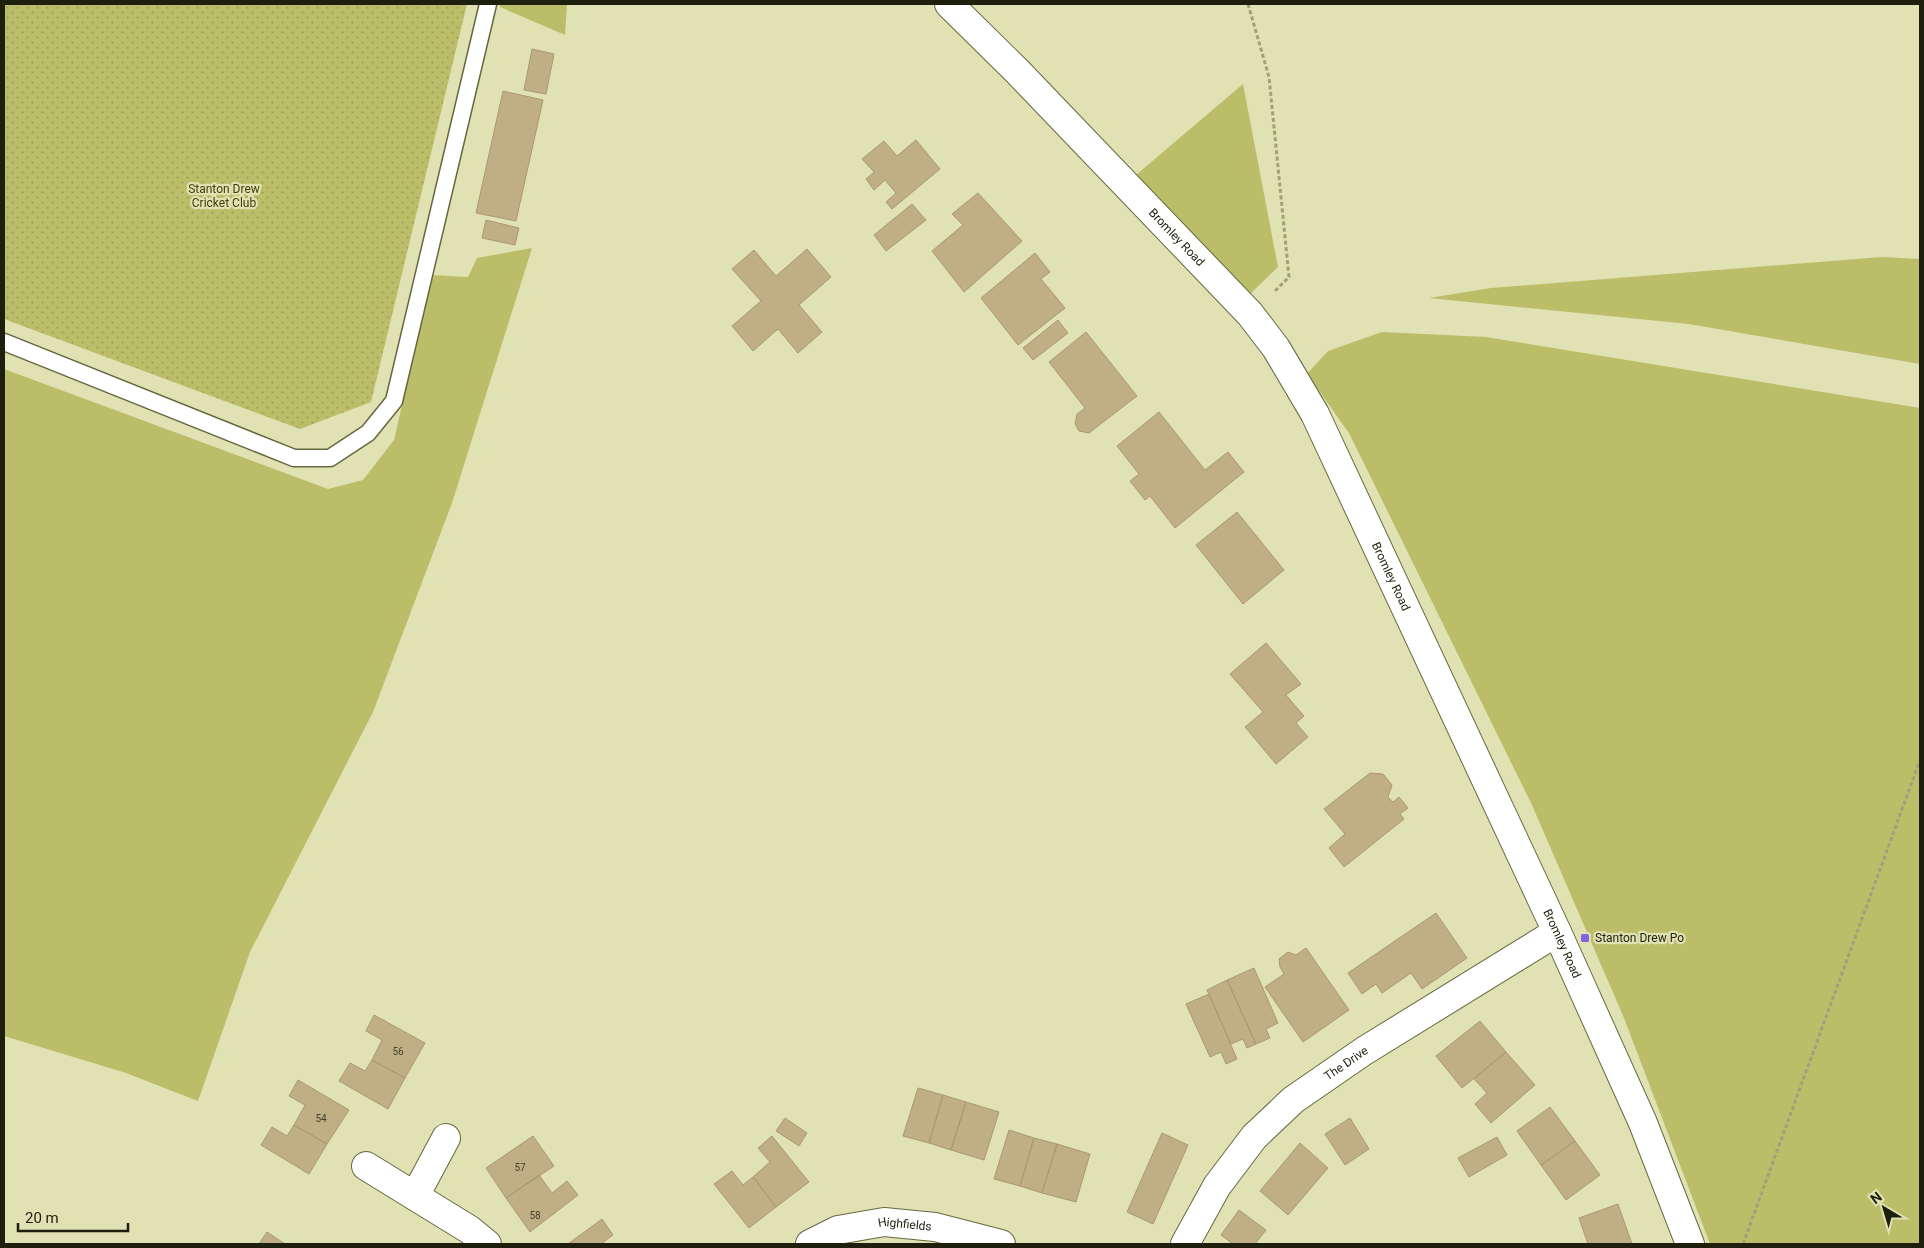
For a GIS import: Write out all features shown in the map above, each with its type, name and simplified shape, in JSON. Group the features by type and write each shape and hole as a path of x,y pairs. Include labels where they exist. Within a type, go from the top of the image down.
{"street":[{"name":"Bromley Road","path":"949,4 1023,77 1250,314 1276,348 1315,414 1557,932 1643,1123 1690,1244"},
{"name":"The Drive","path":"1185,1244 1217,1186 1254,1136 1293,1100 1364,1051 1557,932"},
{"path":"415,1196 446,1138"},
{"path":"366,1166 470,1230 487,1244"},
{"name":"Highfields","path":"810,1244 838,1230 884,1222 935,1228 1000,1244"}],"lane":[{"path":"4,342 294,458 330,458 368,433 394,401 488,4"}],"path":[{"path":"1248,4 1269,77 1290,277 1250,314"},
{"path":"1743,1244 1920,760"}],"green space":[{"name":"Stanton Drew Cricket Club","path":"4,4 467,4 371,402 300,429 4,319"},
{"path":"500,4 567,4 565,35 500,7"},
{"path":"1243,84 1278,267 1249,295 1136,175"},
{"path":"532,248 452,503 373,712 250,952 198,1101 126,1073 4,1036 4,369 328,489 363,480 394,440 432,275 468,277 477,258"},
{"path":"1882,257 1920,259 1920,364 1689,324 1429,298 1491,288"},
{"path":"1382,332 1486,337 1920,408 1920,1244 1710,1244 1624,1018 1532,805 1349,433 1307,374 1328,351"}],"building":[{"path":"532,49 554,54 546,94 524,90"},
{"path":"503,91 543,100 516,221 476,213"},
{"path":"916,140 940,169 892,209 886,202 896,193 885,180 874,190 866,179 874,172 862,159 884,141 897,156"},
{"path":"978,193 1022,241 964,292 932,251 963,225 952,214"},
{"path":"912,204 926,220 886,251 874,235"},
{"path":"486,220 519,228 515,245 482,238"},
{"path":"807,249 831,277 799,305 822,332 798,353 778,329 753,351 732,326 761,301 732,269 754,250 776,276"},
{"path":"1035,253 1050,272 1041,279 1065,308 1018,345 981,298"},
{"path":"1058,320 1068,333 1033,360 1023,348"},
{"path":"1086,332 1137,396 1089,433 1079,431 1075,424 1077,414 1085,408 1049,362"},
{"path":"1159,412 1205,470 1228,452 1244,472 1175,528 1150,496 1145,500 1130,481 1139,474 1117,446"},
{"path":"1237,512 1284,570 1243,604 1196,545"},
{"path":"1266,643 1301,684 1286,695 1304,716 1296,723 1308,737 1276,764 1245,727 1263,712 1230,674"},
{"path":"1370,773 1383,774 1392,785 1388,797 1393,802 1399,797 1408,808 1400,814 1404,819 1344,867 1329,848 1345,834 1324,809"},
{"path":"1436,913 1467,958 1422,989 1411,973 1382,993 1376,984 1362,994 1348,973"},
{"path":"1306,948 1349,1010 1303,1042 1265,987 1284,974 1280,967 1279,959 1288,952 1296,955"},
{"path":"1254,968 1278,1023 1266,1029 1270,1038 1256,1044 1227,980"},
{"path":"1227,980 1256,1044 1247,1048 1243,1039 1231,1044 1207,990"},
{"path":"1209,994 1237,1059 1226,1064 1221,1052 1210,1057 1186,1004"},
{"path":"374,1015 425,1043 405,1078 372,1060 382,1040 366,1031"},
{"path":"1480,1021 1506,1052 1462,1088 1436,1056"},
{"path":"1506,1052 1535,1085 1491,1123 1475,1104 1487,1093 1474,1079"},
{"path":"372,1060 405,1078 388,1109 339,1081 350,1063 365,1071"},
{"path":"298,1080 349,1110 327,1144 294,1125 305,1105 289,1096"},
{"path":"918,1088 943,1095 929,1143 903,1136"},
{"path":"943,1095 966,1102 951,1150 929,1143"},
{"path":"966,1102 999,1112 984,1160 951,1150"},
{"path":"1550,1107 1575,1141 1541,1165 1517,1131"},
{"path":"785,1118 807,1133 799,1146 776,1131"},
{"path":"1350,1118 1369,1149 1345,1165 1325,1134"},
{"path":"294,1125 327,1144 309,1174 261,1145 272,1127 287,1136"},
{"path":"1009,1130 1034,1138 1020,1186 994,1179"},
{"path":"1162,1133 1188,1145 1153,1224 1127,1212"},
{"path":"533,1136 554,1166 506,1198 486,1168"},
{"path":"772,1136 809,1182 776,1207 753,1177 770,1162 758,1148"},
{"path":"1497,1137 1507,1155 1469,1177 1458,1158"},
{"path":"1034,1138 1057,1144 1042,1193 1020,1186"},
{"path":"1575,1141 1600,1175 1566,1200 1541,1165"},
{"path":"1300,1143 1328,1168 1288,1215 1260,1191"},
{"path":"1057,1144 1090,1154 1076,1202 1042,1193"},
{"path":"732,1171 743,1185 753,1177 776,1207 749,1228 714,1184"},
{"path":"539,1175 552,1193 567,1181 578,1195 530,1232 506,1198"},
{"path":"1618,1204 1632,1244 1588,1244 1579,1218"},
{"path":"1239,1210 1266,1230 1255,1244 1233,1244 1221,1235"},
{"path":"602,1219 613,1235 601,1244 568,1244"},
{"path":"267,1232 285,1244 259,1244"}],"place":[{"name":"Stanton Drew Po","path":"1585,938"}]}
